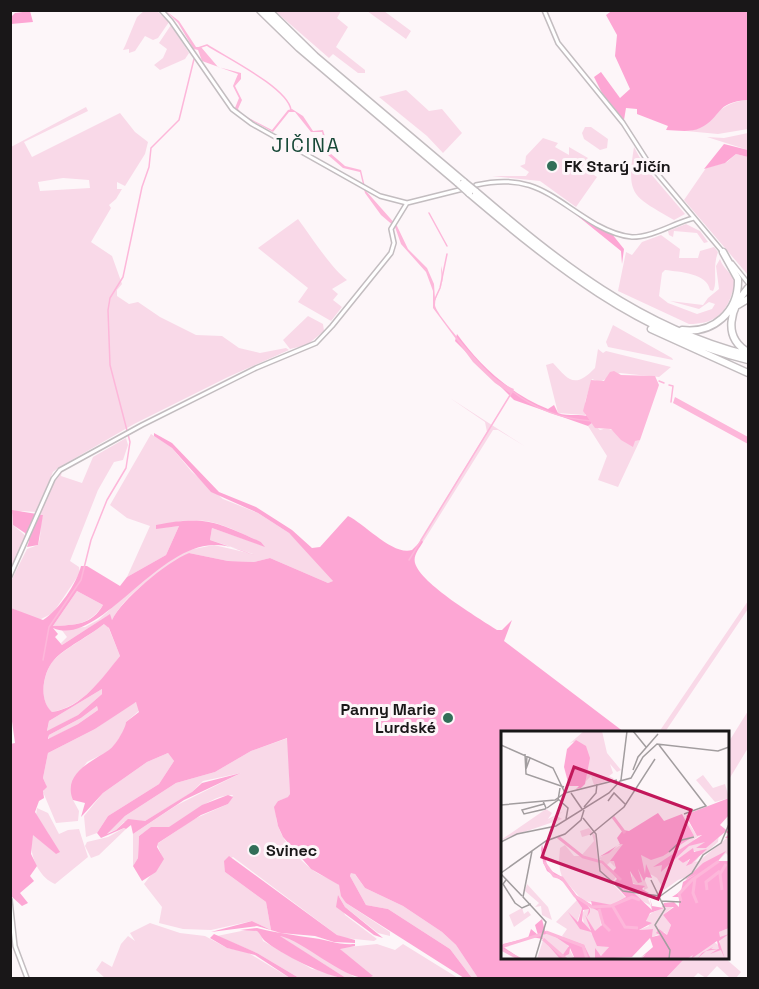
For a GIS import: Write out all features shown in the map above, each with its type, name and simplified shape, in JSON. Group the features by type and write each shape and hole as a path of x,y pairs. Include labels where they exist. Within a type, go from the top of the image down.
{"highway":[{"path":"260,10 299,48 584,280 670,328 748,353"},
{"path":"268,10 302,45 560,268 660,334 748,373"},
{"path":"723,252 738,277 731,331 737,344 748,353"},
{"path":"670,328 693,331 710,328 723,318 735,303 740,290 748,286"},
{"path":"735,303 748,299"},
{"path":"618,307 674,335 748,360"}],"street":[{"path":"161,10 239,116 380,196 407,203 468,187 511,180 539,187 595,223 624,236 649,234 693,218"},
{"path":"544,10 558,43 623,123 650,165 723,252 748,286"},
{"path":"10,576 53,478 60,470 256,368 315,343 332,326 391,254 394,243 393,226 407,203"},
{"path":"10,900 15,946 27,978"}],"shaded area":[{"path":"613,10 748,11 748,100 729,104 707,124 692,130 666,130 668,126 637,114 637,109 626,108 624,120 602,93 594,77 601,72 620,98 630,89 615,56 617,35 606,15"},
{"path":"30,11 33,22 11,24 11,17 15,13"},
{"path":"144,11 157,11 169,22 158,38 153,40 145,36 135,51 129,53 129,49 123,50 137,17"},
{"path":"166,11 179,21 196,47 201,47 218,67 202,61 198,50 194,49 196,53 178,23"},
{"path":"275,11 341,11 337,18 348,27 336,47 365,70 365,73 358,73 333,54 329,58"},
{"path":"367,11 384,11 411,31 406,39"},
{"path":"171,25 189,53 185,59 160,70 154,65 163,58 167,49 159,43"},
{"path":"220,68 241,73 241,79 235,86 242,100 238,109 243,115 272,130 288,110 292,109 303,116 313,131 323,130 330,153 345,166 361,170 366,191 397,226 408,249 427,268 434,284 435,299 441,287 435,305 443,319 489,372 514,389 511,394 495,383 473,362 433,308 433,291 426,272 401,244 395,227 381,215 365,193 360,172 343,168 328,155 322,132 311,132 295,112 289,112 273,132 238,113 235,108 239,98 233,86 238,74"},
{"path":"406,90 429,111 442,109 462,133 443,153 427,136 379,97"},
{"path":"748,100 748,129 718,134 686,131 703,125 727,106"},
{"path":"86,107 88,111 24,142 32,157 120,113 135,132 148,142 145,154 125,186 117,182 117,189 122,189 109,205 111,208 91,242 112,256 122,284 117,290 117,296 129,304 138,302 160,317 196,335 222,336 239,348 260,353 286,348 289,350 228,377 134,424 58,468 53,472 36,512 22,511 12,514 13,525 27,537 11,572 11,147","holes":["63,178 89,180 90,188 40,191 38,182"]},
{"path":"585,127 591,127 608,139 607,148 600,150 584,139 582,133"},
{"path":"748,133 748,150 707,137 724,138"},
{"path":"543,138 558,143 555,147 569,155 569,147 588,158 582,167 597,177 576,207 540,181 492,176 526,176 529,172 520,166 525,164 526,156"},
{"path":"724,144 748,150 748,157 736,154 725,163 704,169"},
{"path":"634,147 645,167 685,214 674,220 641,200 632,186"},
{"path":"736,154 748,157 748,275 684,200 706,168 727,162"},
{"path":"569,209 612,234 624,249 622,264 621,251"},
{"path":"298,219 328,260 347,280 332,289 338,294 333,300 342,307 331,321 298,302 308,288 258,248"},
{"path":"686,224 700,231 708,242 704,243 697,233 674,231 673,237 669,235 668,231"},
{"path":"661,235 680,249 679,258 698,258 700,251 714,247 718,252 715,264 713,291 704,280 698,277 665,270 662,273 659,296 668,303 697,314 712,309 715,304 709,302 699,309 670,301 703,305 719,289 716,266 720,259 734,279 735,285 726,308 716,317 697,324 689,324 618,291 626,252 632,255 642,242"},
{"path":"308,316 323,324 324,331 307,345 290,349 283,340"},
{"path":"613,325 673,360 608,347 606,342"},
{"path":"457,334 486,368 522,396 548,409 554,405 558,413 590,417 592,423 588,426 514,400 455,341"},
{"path":"598,349 603,353 606,351 671,367 659,377 620,373 599,382 592,379 585,402 585,415 558,413 546,365 553,363 572,380 582,379 595,368"},
{"path":"614,371 621,375 655,376 659,385 640,440 635,441 633,447 621,440 611,429 595,428 583,411 591,380 604,381 610,372"},
{"path":"675,397 748,437 748,444 673,403"},
{"path":"450,398 526,447 498,430 493,430 423,542 420,540 487,432 485,422"},
{"path":"592,423 600,430 614,431 625,441 640,440 618,487 598,480 607,456 588,426"},
{"name":"Svinec","path":"154,433 172,443 219,492 256,507 292,530 312,548 320,547 348,516 388,544 404,551 412,550 422,540 415,563 428,581 497,630 502,630 512,620 504,641 623,731 501,731 501,959 684,959 666,978 478,978 456,945 442,932 403,906 365,888 355,874 351,873 350,876 366,905 388,909 450,949 472,978 464,978 346,903 341,896 339,885 311,869 283,837 274,807 278,801 290,794 287,738 251,751 215,772 176,783 125,816 107,834 116,830 128,819 145,821 192,792 202,783 241,773 184,800 133,834 131,825 101,838 97,833 108,816 159,784 174,761 168,753 147,762 103,793 81,817 85,803 73,800 71,791 75,775 114,745 126,722 139,712 136,702 95,729 48,753 43,778 47,787 43,791 44,798 39,801 35,812 60,852 56,854 33,835 31,854 37,866 30,876 34,881 20,893 28,903 22,906 11,896 10,744 15,743 10,707 11,608 43,620 66,596 81,566 87,566 120,586 127,577 166,555 179,526 156,529 156,525 173,522 210,522 261,542 265,547 212,528 210,540 230,547 213,545 191,550 148,577 89,624 70,630 53,628 58,634 55,637 62,645 110,614 112,620 125,602 146,582 169,564 189,553 228,561 254,562 270,558 328,583 333,581 289,533 258,513 211,492 172,448 154,436","holes":["77,591 103,605 99,612 82,623 53,626","104,624 109,628 120,656 82,698 73,705 52,712 44,693 45,679 50,665 64,651","102,689 102,694 78,715 47,731 49,721","97,706 98,710 78,724 48,739 49,735 81,718"]},
{"path":"151,434 172,448 192,472 223,499 258,513 289,533 331,576 333,581 328,583 270,558 254,562 228,561 189,553 136,591 112,620 109,615 62,645 61,643 67,637 61,629 85,627 98,620 150,574 184,551 214,545 253,554 210,540 212,528 264,546 261,542 210,522 186,520 172,523 157,528 179,526 166,555 127,577 150,526 127,518 110,505"},
{"path":"126,438 128,445 123,460 114,462 98,490 70,561 79,567 80,573 53,613 39,620 11,608 10,583 27,549 38,545 43,515 40,514 56,478 62,471 61,476 82,483 93,457"},
{"path":"12,510 43,515 38,545 27,547 29,541 25,533 13,525"},
{"path":"77,591 103,605 93,617 81,623 53,626"},
{"path":"748,601 748,609 666,731 660,731"},
{"path":"107,624 120,656 99,682 82,698 63,709 52,712 45,701 44,694 45,679 50,665 64,651"},
{"path":"102,689 102,694 78,715 47,732 49,721"},
{"path":"134,702 138,703 140,710 126,722 126,728 111,750 87,762 72,783 73,800 79,811 78,821 56,823 43,792 46,785 43,778 48,753 95,729"},
{"path":"97,706 98,710 78,724 49,739 49,735 81,718"},
{"path":"748,711 748,748 729,779 729,741"},
{"path":"288,738 290,794 289,797 278,801 276,811 280,831 299,858 317,873 339,885 346,903 390,932 390,936 378,933 345,907 338,895 345,915 377,939 374,941 344,938 337,935 233,857 225,861 225,872 266,902 271,930 252,921 211,930 183,929 159,923 162,907 144,884 163,859 157,844 194,819 228,804 233,795 208,802 170,827 150,830 139,836 138,858 133,866 133,834 177,805 241,773 203,781 191,793 145,821 124,822 116,830 107,833 125,816 176,783 215,772 251,751"},
{"path":"168,753 174,761 159,784 108,816 97,833 86,837 84,816 103,793 147,762"},
{"path":"228,795 233,797 228,804 201,815 158,843 157,847 164,859 156,872 142,881 133,866 138,858 139,836 151,827 169,827 202,805"},
{"path":"37,808 48,813 59,834 79,829 88,857 55,884 39,870 33,856 33,834 56,854 48,833 36,815"},
{"path":"126,829 99,855 91,858 85,846 87,842 108,837"},
{"path":"229,856 337,935 355,940 355,943 334,942 315,936 281,933 257,926 211,932 252,921 271,930 266,902 225,872 224,861"},
{"path":"354,873 365,888 403,906 442,932 456,945 478,978 472,978 450,949 388,909 366,905 350,876"},
{"path":"338,895 345,907 383,938 374,935 336,907"},
{"path":"150,923 180,933 205,936 227,948 247,952 290,978 105,978 96,970 102,961 112,967 121,944 128,936 135,941 130,933"},
{"path":"257,928 355,944 355,946 340,949 373,976 364,978 353,976 303,946 280,936 346,978 329,974 281,952 265,941 257,931 240,930"},
{"path":"251,929 260,932 263,941 312,969 325,971 339,978 299,978 257,953 217,936"},
{"path":"214,934 257,953 299,978 290,978 255,955 227,948 210,938"},
{"path":"279,936 293,938 356,978 346,978"},
{"path":"377,944 395,950 403,944 458,978 370,978 339,948"},
{"path":"684,959 726,959 741,972 736,978 730,978 717,966 706,978 698,973 693,978 666,978"}],"waterway":[{"path":"198,48 207,45 255,74 279,92 291,110"},
{"path":"43,660 49,627 81,580 91,540 107,500 126,468 130,442 110,365 108,310 110,298 123,277 142,187 149,167 151,148 179,120 194,59"},
{"path":"429,213 447,246"},
{"path":"434,301 440,288 447,254"},
{"path":"659,381 664,383"},
{"path":"669,385 673,386 671,402"},
{"path":"512,391 549,412 592,421"},
{"path":"409,560 512,392"}],"place":[{"name":"FK Starý Jičín","path":"552,166"},
{"name":"Panny Marie Lurdské","path":"448,718"},
{"name":"Svinec","path":"254,850"}],"district":[{"name":"JIČINA","path":"306,145"}]}
